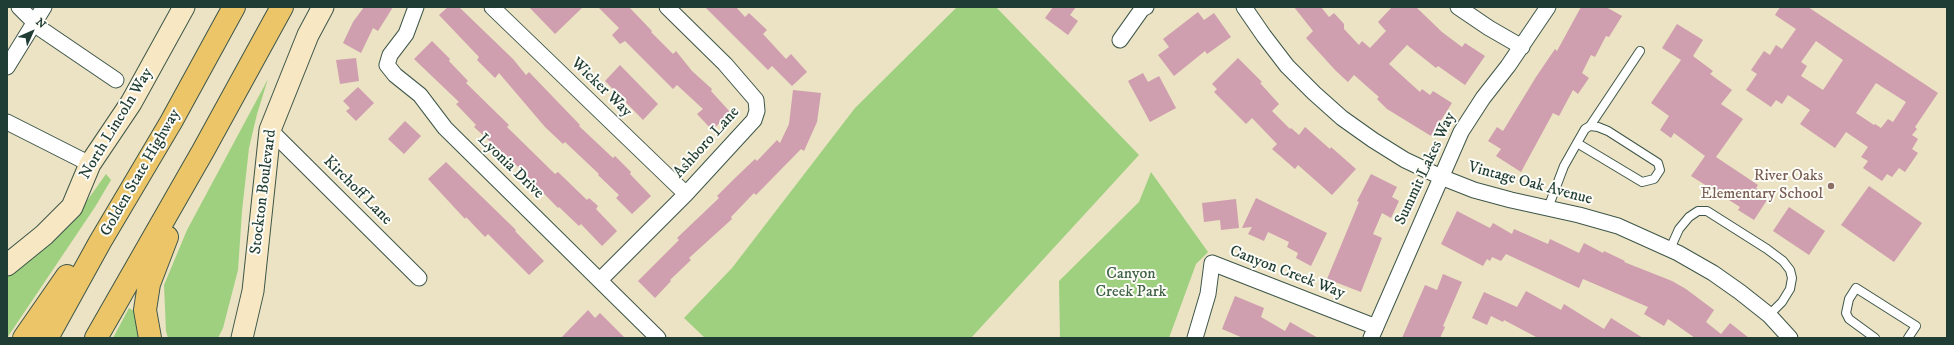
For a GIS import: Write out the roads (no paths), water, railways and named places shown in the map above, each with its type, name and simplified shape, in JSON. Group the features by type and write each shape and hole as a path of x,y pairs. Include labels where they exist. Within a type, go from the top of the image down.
{"highway":[{"name":"Golden State Highway","path":"47,338 100,242 171,122 234,7"},
{"path":"96,338 203,151 282,7"},
{"path":"150,338 145,310 150,284 160,252 203,151"},
{"path":"24,338 67,276 100,242"}],"street":[{"path":"19,7 34,23 116,80"},
{"path":"7,67 44,7"},
{"name":"North Lincoln Way","path":"7,265 44,235 72,207 90,164 131,103 184,7"},
{"name":"Stockton Boulevard","path":"242,338 252,291 270,130 308,35 323,7"},
{"name":"Lyonia Drive","path":"416,7 406,34 390,56 387,65 394,75 420,95 445,128 658,338"},
{"name":"Wicker Way","path":"492,7 686,194"},
{"name":"Ashboro Lane","path":"600,280 686,194 754,120 757,111 756,100 725,64 667,7"},
{"path":"1120,40 1142,9 1146,7"},
{"name":"Vintage Oak Avenue","path":"1244,7 1287,66 1314,93 1342,118 1405,160 1441,177 1474,190 1579,215 1618,226 1670,249 1714,273 1740,292 1769,315 1790,338"},
{"path":"1458,7 1489,28 1522,47"},
{"name":"Summit Lakes Way","path":"1373,333 1461,132 1472,113 1522,47 1548,7"},
{"path":"7,122 90,164"},
{"name":"Kirchoff Lane","path":"270,130 419,278"},
{"name":"Canyon Creek Way","path":"1195,338 1208,294 1212,263 1373,333"}],"lane":[{"path":"1548,208 1564,166 1577,143 1585,130 1594,127 1640,51"},
{"path":"1577,143 1642,182 1654,180 1660,170 1658,163 1594,127"},
{"path":"1670,249 1679,229 1689,217 1698,211 1707,211 1767,249 1783,261 1790,270 1792,278 1790,289 1782,302 1769,315"},
{"path":"1875,338 1849,319 1846,313 1849,299 1856,288 1916,326 1908,338"}],"place":[{"name":"River Oaks Elementary School","path":"1831,186"}],"park label":[{"name":"Canyon Creek Park","path":"1131,284"}]}
